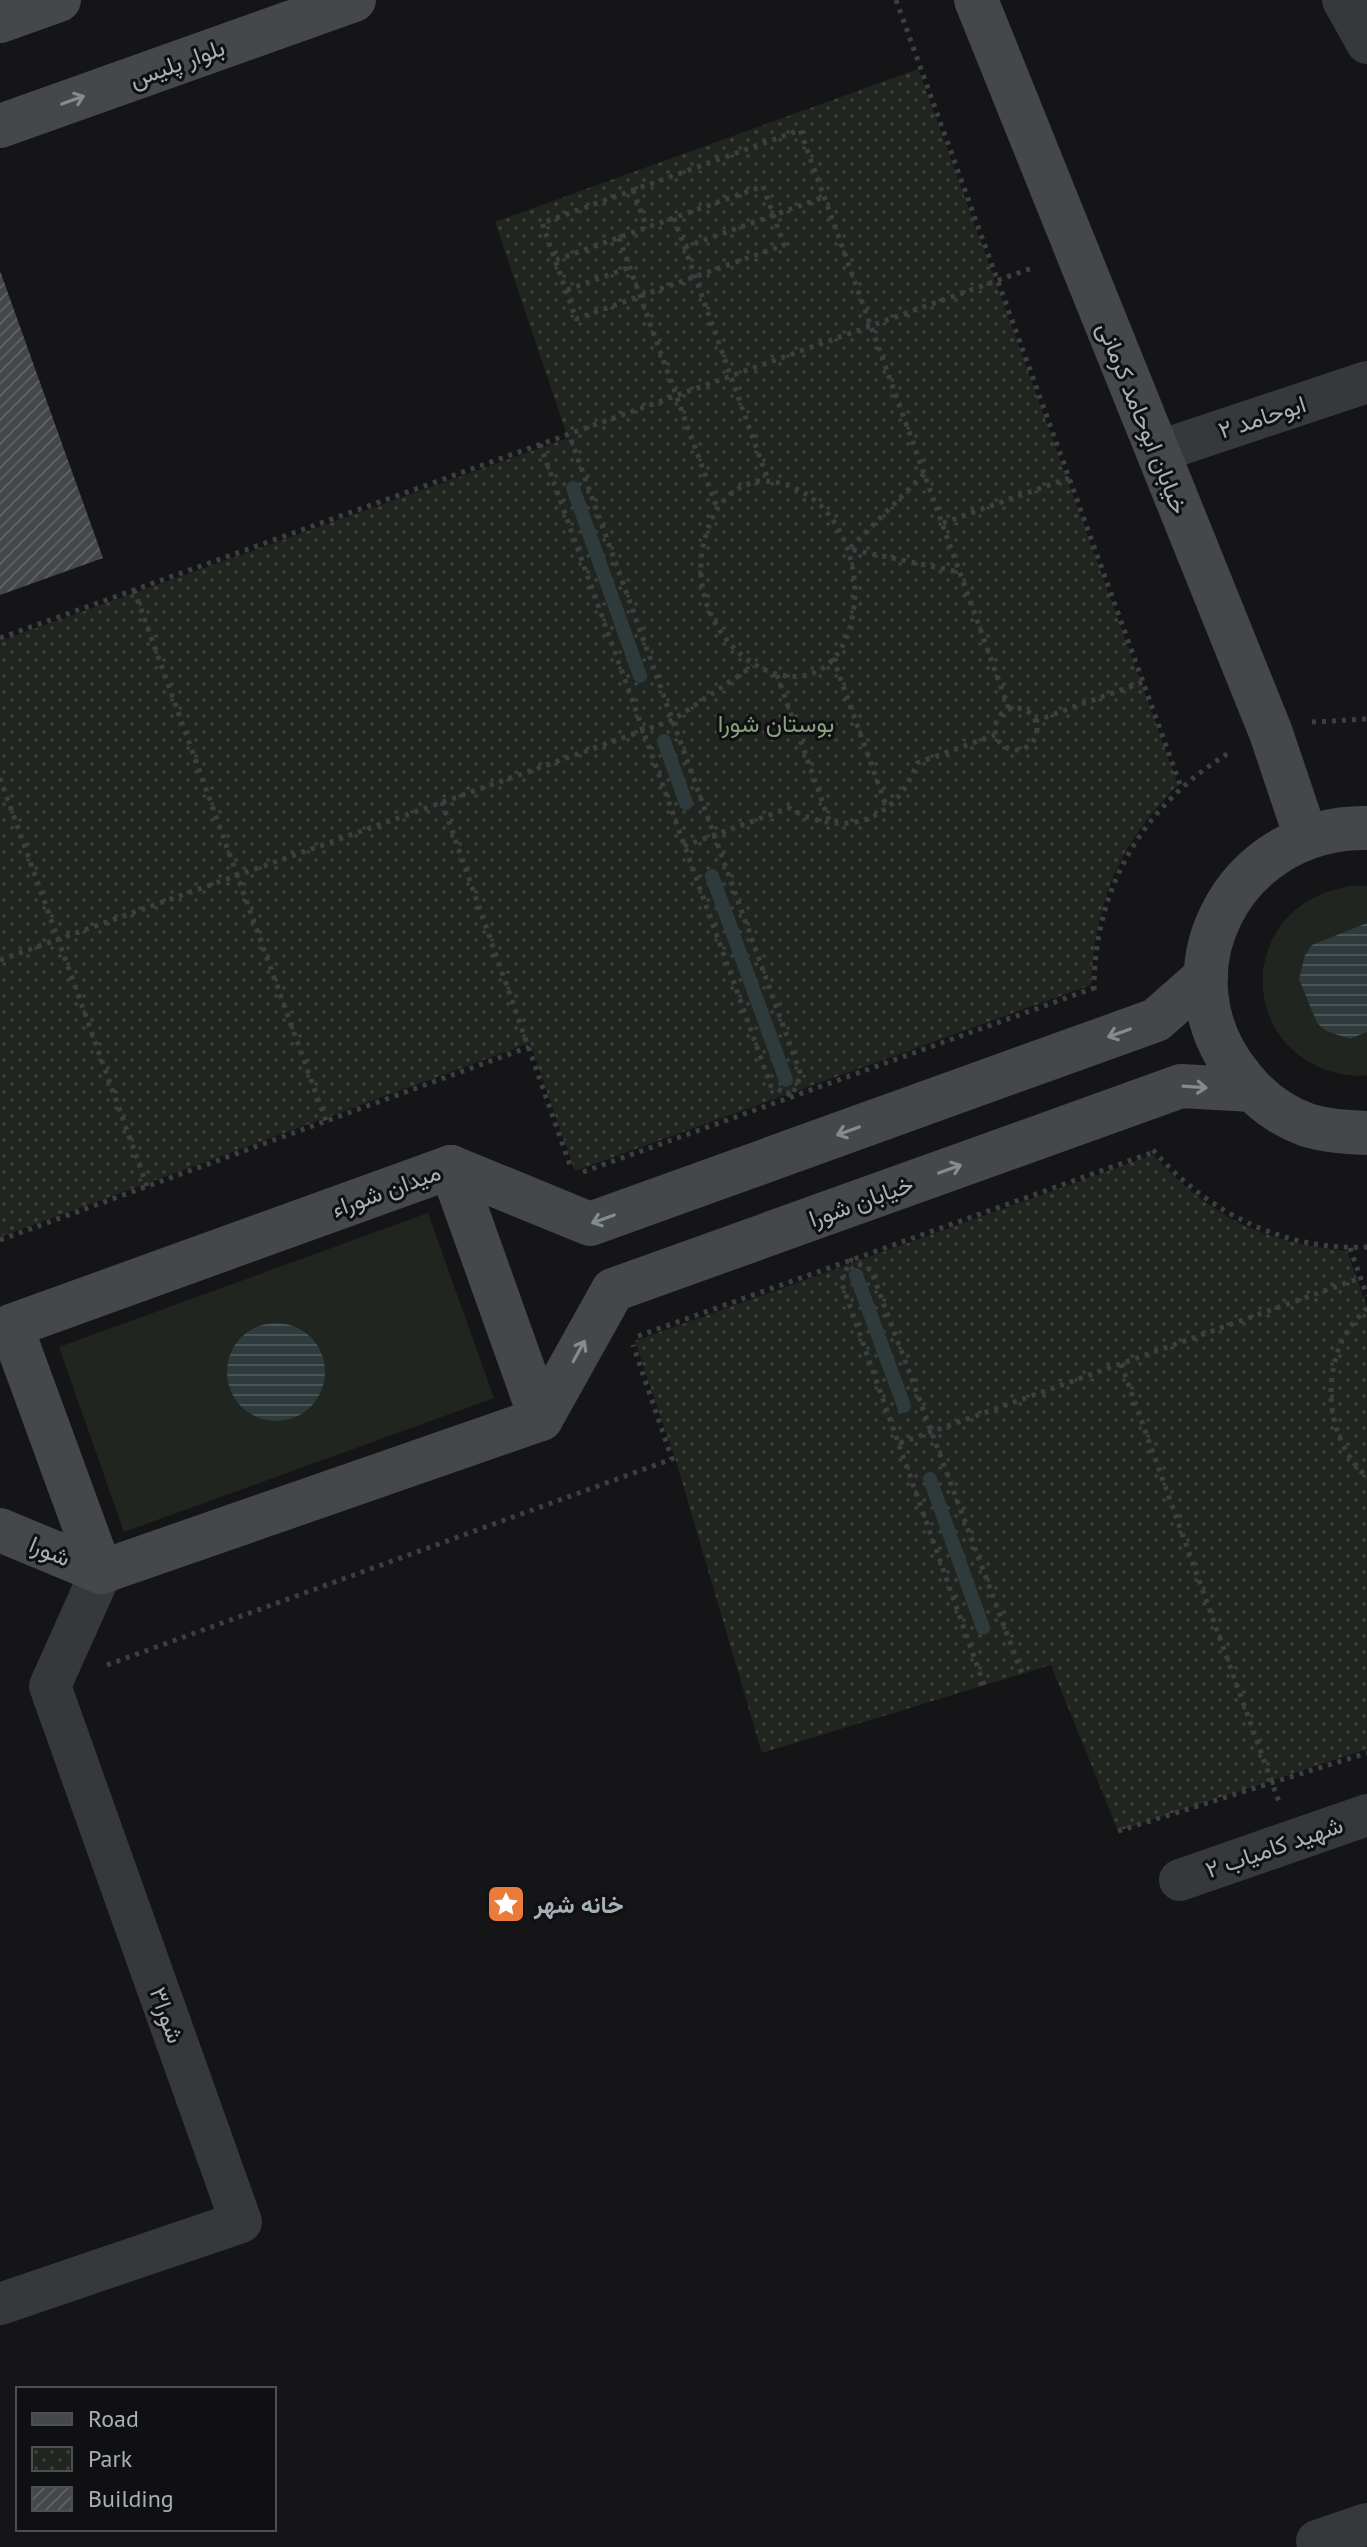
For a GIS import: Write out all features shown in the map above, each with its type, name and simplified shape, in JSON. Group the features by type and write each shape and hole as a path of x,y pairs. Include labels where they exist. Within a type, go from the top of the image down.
{"main road":[{"path":"0,21 59,0"},
{"name":"بلوار پلیس","path":"0,126 354,0"},
{"name":"خیابان ابوحامد کرمانی","path":"976,0 1271,733 1306,837"},
{"path":"1367,828 1335,830 1306,837 1279,850 1255,868 1235,891 1220,917 1210,945 1206,976 1208,1007 1217,1038 1232,1066 1252,1090 1277,1110 1305,1124 1336,1132 1367,1133"},
{"path":"451,1167 590,1224 1156,1020 1206,976"},
{"name":"خیابان شورا","path":"541,1419 613,1290 1181,1086 1252,1090"},
{"name":"میدان شوراء","path":"101,1572 6,1337 451,1167 541,1419"},
{"path":"101,1572 541,1419"},
{"name":"شورا","path":"0,1530 101,1572"}],"street":[{"path":"1343,0 1367,43"},
{"name":"ابوحامد ۲","path":"1157,452 1367,382"},
{"path":"50,1686 101,1572"},
{"name":"شورا۳","path":"0,2304 241,2222 50,1686"},
{"name":"شهید کامیاب ۲","path":"1180,1880 1367,1815"},
{"path":"1317,2541 1367,2524"}],"path":[{"path":"896,0 1181,787"},
{"path":"556,260 763,186 784,245 576,319 542,223 800,130 1009,709"},
{"path":"633,190 647,228"},
{"path":"685,247 824,197"},
{"path":"674,218 768,480"},
{"path":"619,238 717,509"},
{"path":"0,638 1077,252"},
{"path":"566,290 630,267"},
{"path":"569,434 801,1075 792,1096"},
{"path":"540,444 771,1086 792,1096"},
{"path":"849,549 924,474"},
{"path":"943,523 1069,478"},
{"path":"768,480 790,485 818,503 831,516 849,549 854,567 855,603 846,639 833,658 801,676 777,675 753,666 726,642 703,595 701,559 709,525 717,509 733,490 768,480"},
{"path":"849,549 959,572"},
{"path":"134,590 326,1121"},
{"path":"833,658 887,808"},
{"path":"0,960 673,720 753,666"},
{"path":"777,675 830,824"},
{"path":"1035,721 1143,682"},
{"path":"1009,709 1024,710 1035,721 1035,737 1023,750 1006,748 995,735 997,719 1009,709"},
{"path":"684,846 789,808 830,824 860,821 887,808 906,788 917,763 995,735"},
{"path":"0,778 147,1186"},
{"path":"442,802 573,1175 1094,988"},
{"path":"0,1240 529,1047"},
{"path":"50,1686 672,1459 630,1339 1154,1152"},
{"path":"1350,1248 1367,1296"},
{"path":"851,1260 871,1270 1022,1674"},
{"path":"851,1260 841,1281 984,1685"},
{"path":"900,1443 1360,1278"},
{"path":"1367,1308 1354,1321 1342,1341 1334,1363 1331,1387 1332,1410 1338,1433 1348,1453 1367,1477"},
{"path":"1121,1364 1293,1841"},
{"path":"1118,1831 1367,1753"}],"green space":[{"name":"بوستان شورا","path":"918,69 1178,785 1140,830 1114,876 1098,927 1091,985 575,1171 530,1043 0,1237 0,641 568,438 495,222"},
{"path":"1351,886 1367,886 1367,923 1317,1023 1326,1031 1350,1039 1367,1032 1367,1075 1364,1076 1322,1068 1291,1048 1271,1020 1263,987 1267,954 1282,923 1310,900"},
{"path":"1153,1155 1196,1195 1240,1223 1289,1241 1347,1251 1367,1307 1367,1749 1118,1831 1051,1665 762,1753 676,1461 635,1341"},
{"path":"428,1213 494,1398 124,1532 59,1347"}],"shaded area":[{"path":"1367,923 1367,1032 1350,1039 1326,1031 1317,1023 1299,979 1305,955 1312,945"},
{"path":"276,1323 295,1327 311,1337 321,1353 325,1372 321,1391 311,1407 295,1417 276,1421 257,1417 241,1407 231,1391 227,1372 231,1353 241,1337 257,1327"}],"building":[{"path":"0,271 103,558 0,595"}],"waterway":[{"path":"573,488 640,676"},
{"path":"664,741 686,803"},
{"path":"712,876 786,1080"},
{"path":"856,1275 904,1406"},
{"path":"930,1479 983,1628"}],"place":[{"name":"خانه شهر","path":"506,1904"}]}
